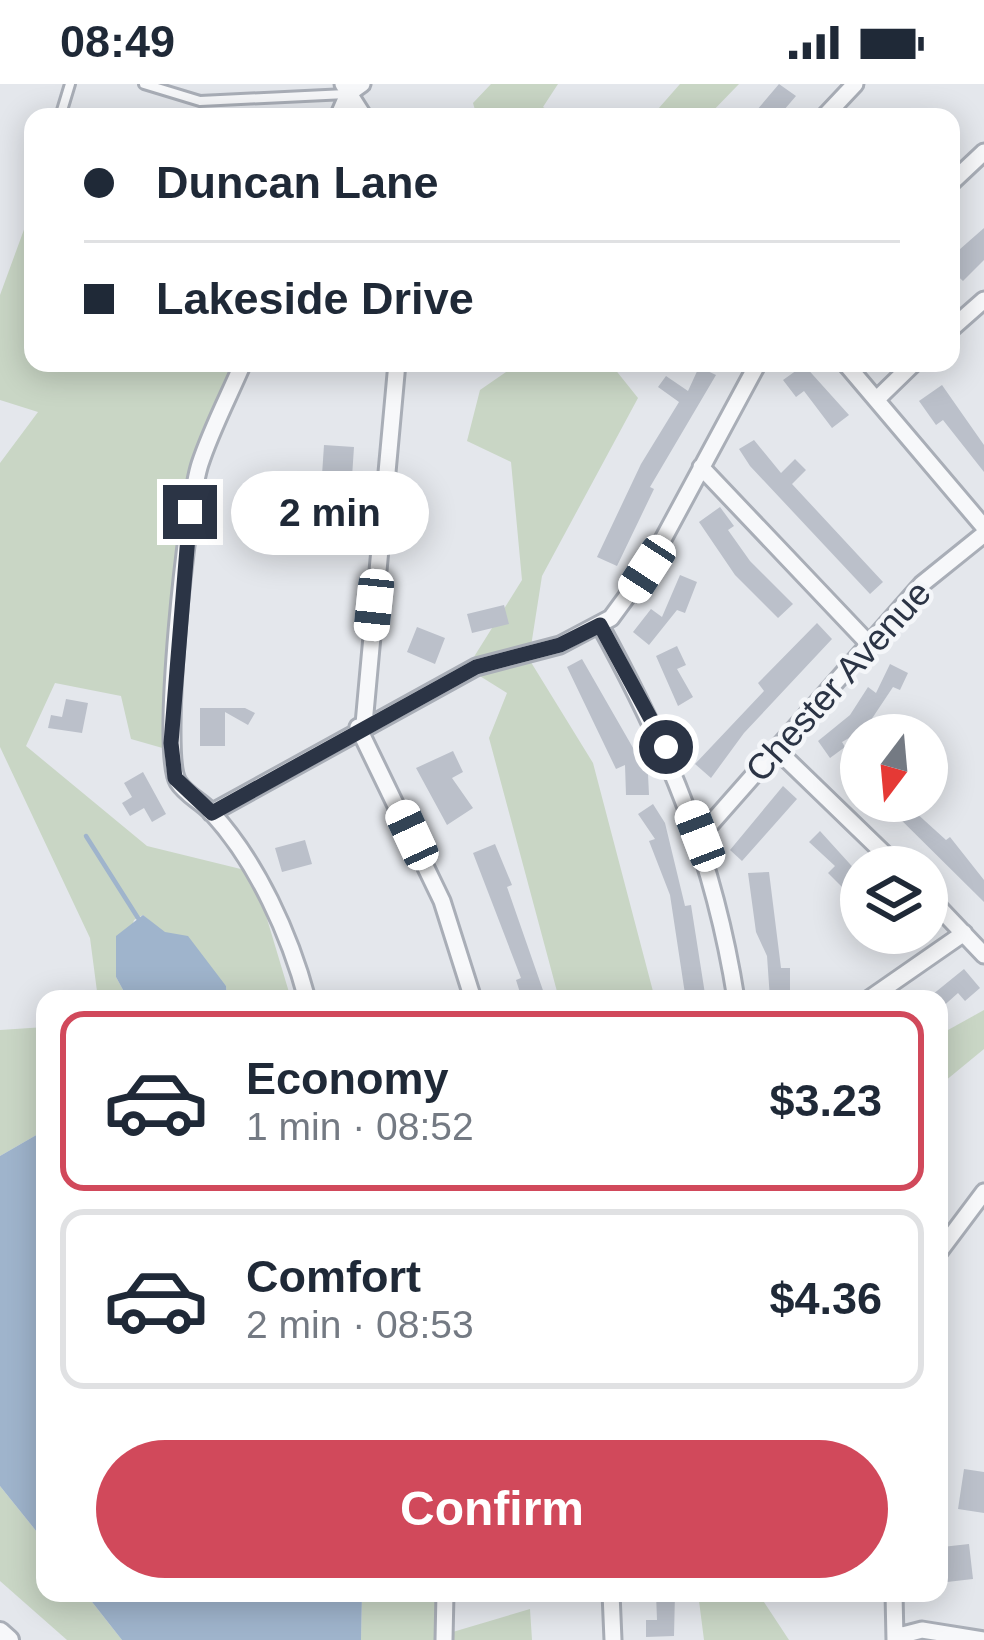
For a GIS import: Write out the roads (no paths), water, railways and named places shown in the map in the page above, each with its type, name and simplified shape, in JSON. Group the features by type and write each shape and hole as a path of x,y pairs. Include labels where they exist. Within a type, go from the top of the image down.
{"street":[{"path":"832,108 855,84"},
{"path":"960,175 984,152"},
{"path":"960,321 984,300"},
{"path":"239,372 200,465 172,700 175,778 212,813 285,934 304,990"},
{"path":"396,372 361,726 427,866 470,990"},
{"path":"212,813 361,726 498,657 560,645 600,625 647,569 753,372"},
{"path":"853,372 984,531"},
{"path":"877,399 905,372"},
{"path":"701,467 869,644"},
{"name":"Chester Avenue","path":"700,836 922,584 984,531"},
{"path":"600,625 666,747 700,836 723,920 735,990"},
{"path":"777,750 876,846"},
{"path":"948,917 984,955"},
{"path":"882,990 964,933"},
{"path":"948,1240 984,1192"},
{"path":"444,1640 445,1602"},
{"path":"611,1602 613,1640"},
{"path":"894,1602 895,1638 922,1630 984,1640"},
{"path":"0,1632 9,1640"}],"lane":[{"path":"144,84 200,101 350,86"},
{"path":"198,108 200,101"}],"water":[{"path":"143,915 165,932 188,936 226,990 123,990 116,977 116,936"},
{"path":"36,1135 36,1531 0,1486 0,1156"},
{"path":"92,1602 362,1602 361,1640 122,1640"}],"waterway":[{"path":"86,836 138,918"}]}
